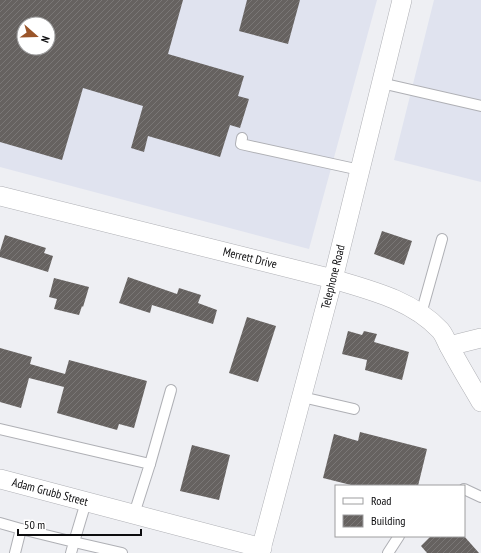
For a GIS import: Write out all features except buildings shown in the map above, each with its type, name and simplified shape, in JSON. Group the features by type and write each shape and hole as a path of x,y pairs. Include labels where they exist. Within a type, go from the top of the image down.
{"street":[{"name":"Telephone Road","path":"261,550 333,279 402,0"},
{"name":"Merrett Drive","path":"0,196 333,279 376,292 400,302 422,314 441,331 448,346 481,402"},
{"path":"448,346 481,338"},
{"name":"Adam Grubb Street","path":"0,479 134,514 261,550"}],"lane":[{"path":"382,83 481,106"},
{"path":"242,138 241,144 360,170"},
{"path":"422,314 442,239"},
{"path":"134,514 171,390"},
{"path":"302,397 354,409"},
{"path":"0,429 150,464"},
{"path":"465,489 481,497"},
{"path":"71,553 86,502"},
{"path":"0,523 122,553"},
{"path":"15,553 21,529"},
{"path":"388,553 398,537"}],"shaded area":[{"path":"0,0 377,0 309,249 0,167"},
{"path":"434,0 481,0 481,182 394,160"}]}
